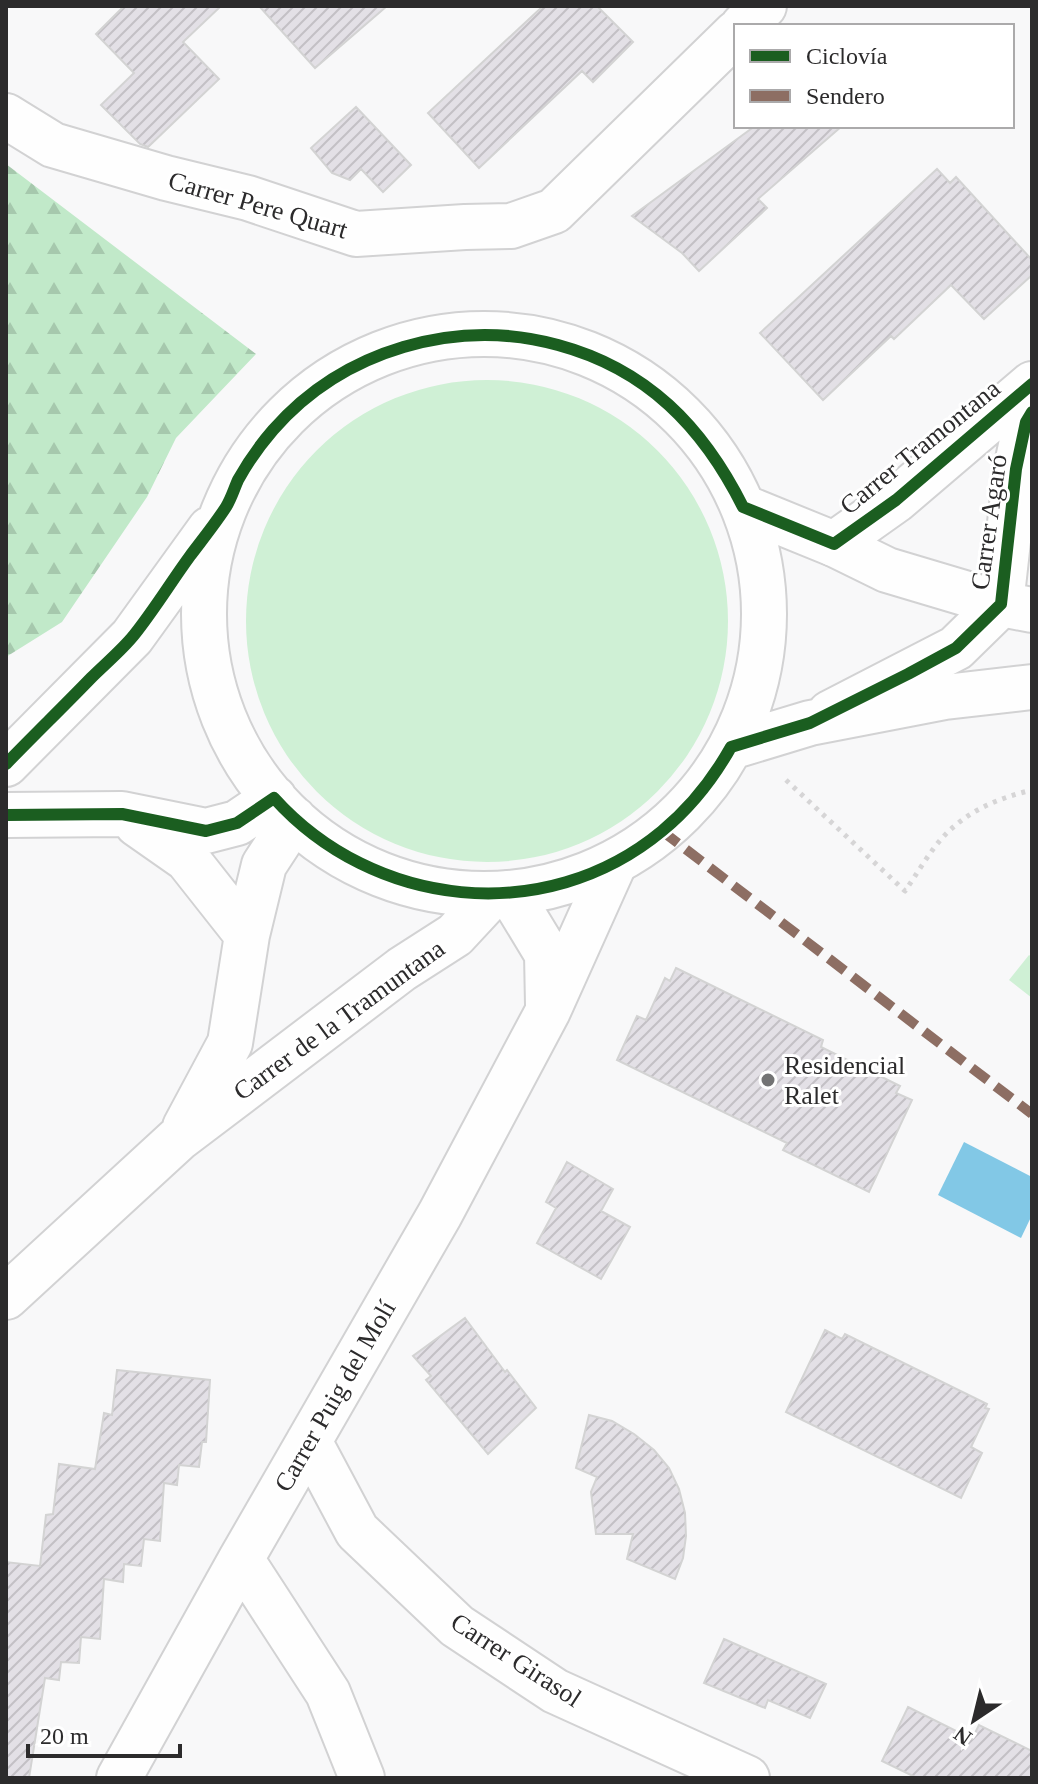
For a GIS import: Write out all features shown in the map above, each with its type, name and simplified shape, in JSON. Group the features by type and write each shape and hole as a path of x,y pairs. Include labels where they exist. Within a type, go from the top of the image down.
{"main road":[{"path":"745,24 764,6"},
{"name":"Carrer Pere Quart","path":"6,116 53,145 248,198 356,234 511,226 554,211 734,35"},
{"path":"739,745 740,731 762,657 765,619 755,543 743,507 730,480 696,431 652,391 600,360 543,341 484,334 454,336 410,345 368,359 316,390 272,430 238,480 217,531 205,590 205,642 216,693 228,725 253,770 284,808 342,854 377,872 434,889 502,894 564,883 598,871 647,843 679,816 739,745 810,723 945,697 1032,687"},
{"name":"Carrer Tramontana","path":"834,544 896,500 1032,384"},
{"name":"Carrer Agaró","path":"810,723 956,648 1017,607 1011,518 1016,469 1026,422 1032,412"},
{"path":"6,764 132,637 226,507"},
{"path":"743,507 834,544 887,570 1017,607"},
{"path":"1011,518 1032,556"},
{"path":"6,815 122,814 206,831 284,808"},
{"name":"Carrer de la Tramuntana","path":"178,1139 230,1043 247,935 264,865 284,808"},
{"path":"122,814 187,859 247,935"},
{"path":"548,1011 615,862"},
{"path":"502,894 547,954 548,1011"},
{"name":"Carrer de la Tramuntana","path":"6,1297 178,1139 402,969 455,935 502,894"},
{"name":"Carrer Puig del Molí","path":"119,1778 440,1214 548,1011"},
{"name":"Carrer Girasol","path":"309,1441 357,1531 457,1626 555,1691 747,1778"},
{"path":"241,1559 328,1693 362,1778"}],"path":[{"path":"739,745 905,891 943,836 973,811 1032,790"}],"green space":[{"path":"6,164 256,354 176,438 147,497 62,622 6,657"},
{"path":"487,380 534,385 579,398 621,421 658,450 687,487 710,529 723,574 728,621 723,668 710,713 687,755 658,792 621,821 579,844 534,857 487,862 440,857 395,844 353,821 316,792 287,755 264,713 251,668 246,621 251,574 264,529 287,487 316,450 353,421 395,398 440,385"},
{"path":"1029,955 1032,957 1032,998 1009,980"}],"water":[{"path":"964,1142 1032,1177 1032,1215 1021,1238 938,1195"}],"building":[{"path":"124,6 221,6 183,42 219,79 148,147 140,144 101,105 134,73 96,34"},
{"path":"259,6 387,6 315,68"},
{"path":"543,6 597,6 633,42 593,82 582,71 479,168 428,113"},
{"path":"356,107 411,165 383,192 361,169 350,180 332,173 311,148"},
{"path":"752,128 840,128 758,199 767,208 699,271 682,253 632,216"},
{"path":"937,169 950,183 956,177 1032,260 1032,275 984,319 951,285 823,400 760,333"},
{"name":"Residencial Ralet","path":"676,968 823,1040 821,1047 900,1086 896,1093 912,1100 869,1192 783,1150 787,1143 617,1060 637,1016 646,1020 665,978 670,981"},
{"path":"567,1162 613,1189 601,1211 630,1227 601,1279 537,1243 556,1208 546,1202"},
{"path":"465,1318 536,1408 488,1454 426,1380 431,1376 413,1356"},
{"path":"825,1330 842,1339 845,1334 987,1404 985,1408 989,1409 971,1447 982,1453 961,1498 786,1412"},
{"path":"117,1370 210,1380 206,1442 202,1442 199,1467 179,1465 177,1485 164,1483 160,1541 144,1539 141,1566 124,1564 123,1582 104,1579 100,1639 81,1637 79,1663 61,1662 59,1680 45,1678 29,1778 6,1777 6,1562 40,1566 46,1515 53,1514 59,1464 95,1469 104,1413 112,1415"},
{"path":"589,1415 612,1421 634,1434 654,1450 669,1468 685,1513 683,1558 675,1579 627,1559 633,1534 596,1534 591,1492 597,1477 576,1468"},
{"path":"724,1639 826,1684 810,1718 768,1700 765,1708 704,1683"},
{"path":"908,1707 972,1739 979,1725 1032,1751 1032,1778 917,1778 882,1761"}],"marked path":[{"path":"662,831 1032,1114"}],"cycle path":[{"path":"6,764 134,635 222,513 238,480 273,430 301,402 333,379 367,361 404,347 441,338 480,335 519,337 558,345 619,369 669,405 690,427 710,451 743,507 834,544 896,500 1032,384"},
{"path":"6,815 122,814 206,831 237,823 274,798 314,835 360,863 409,882 461,892 514,892 566,882 616,862 662,831 700,792 731,747 810,723 908,674 956,648 1001,604 1016,469 1026,422 1032,412"}],"place":[{"name":"Residencial Ralet","path":"768,1080"}]}
